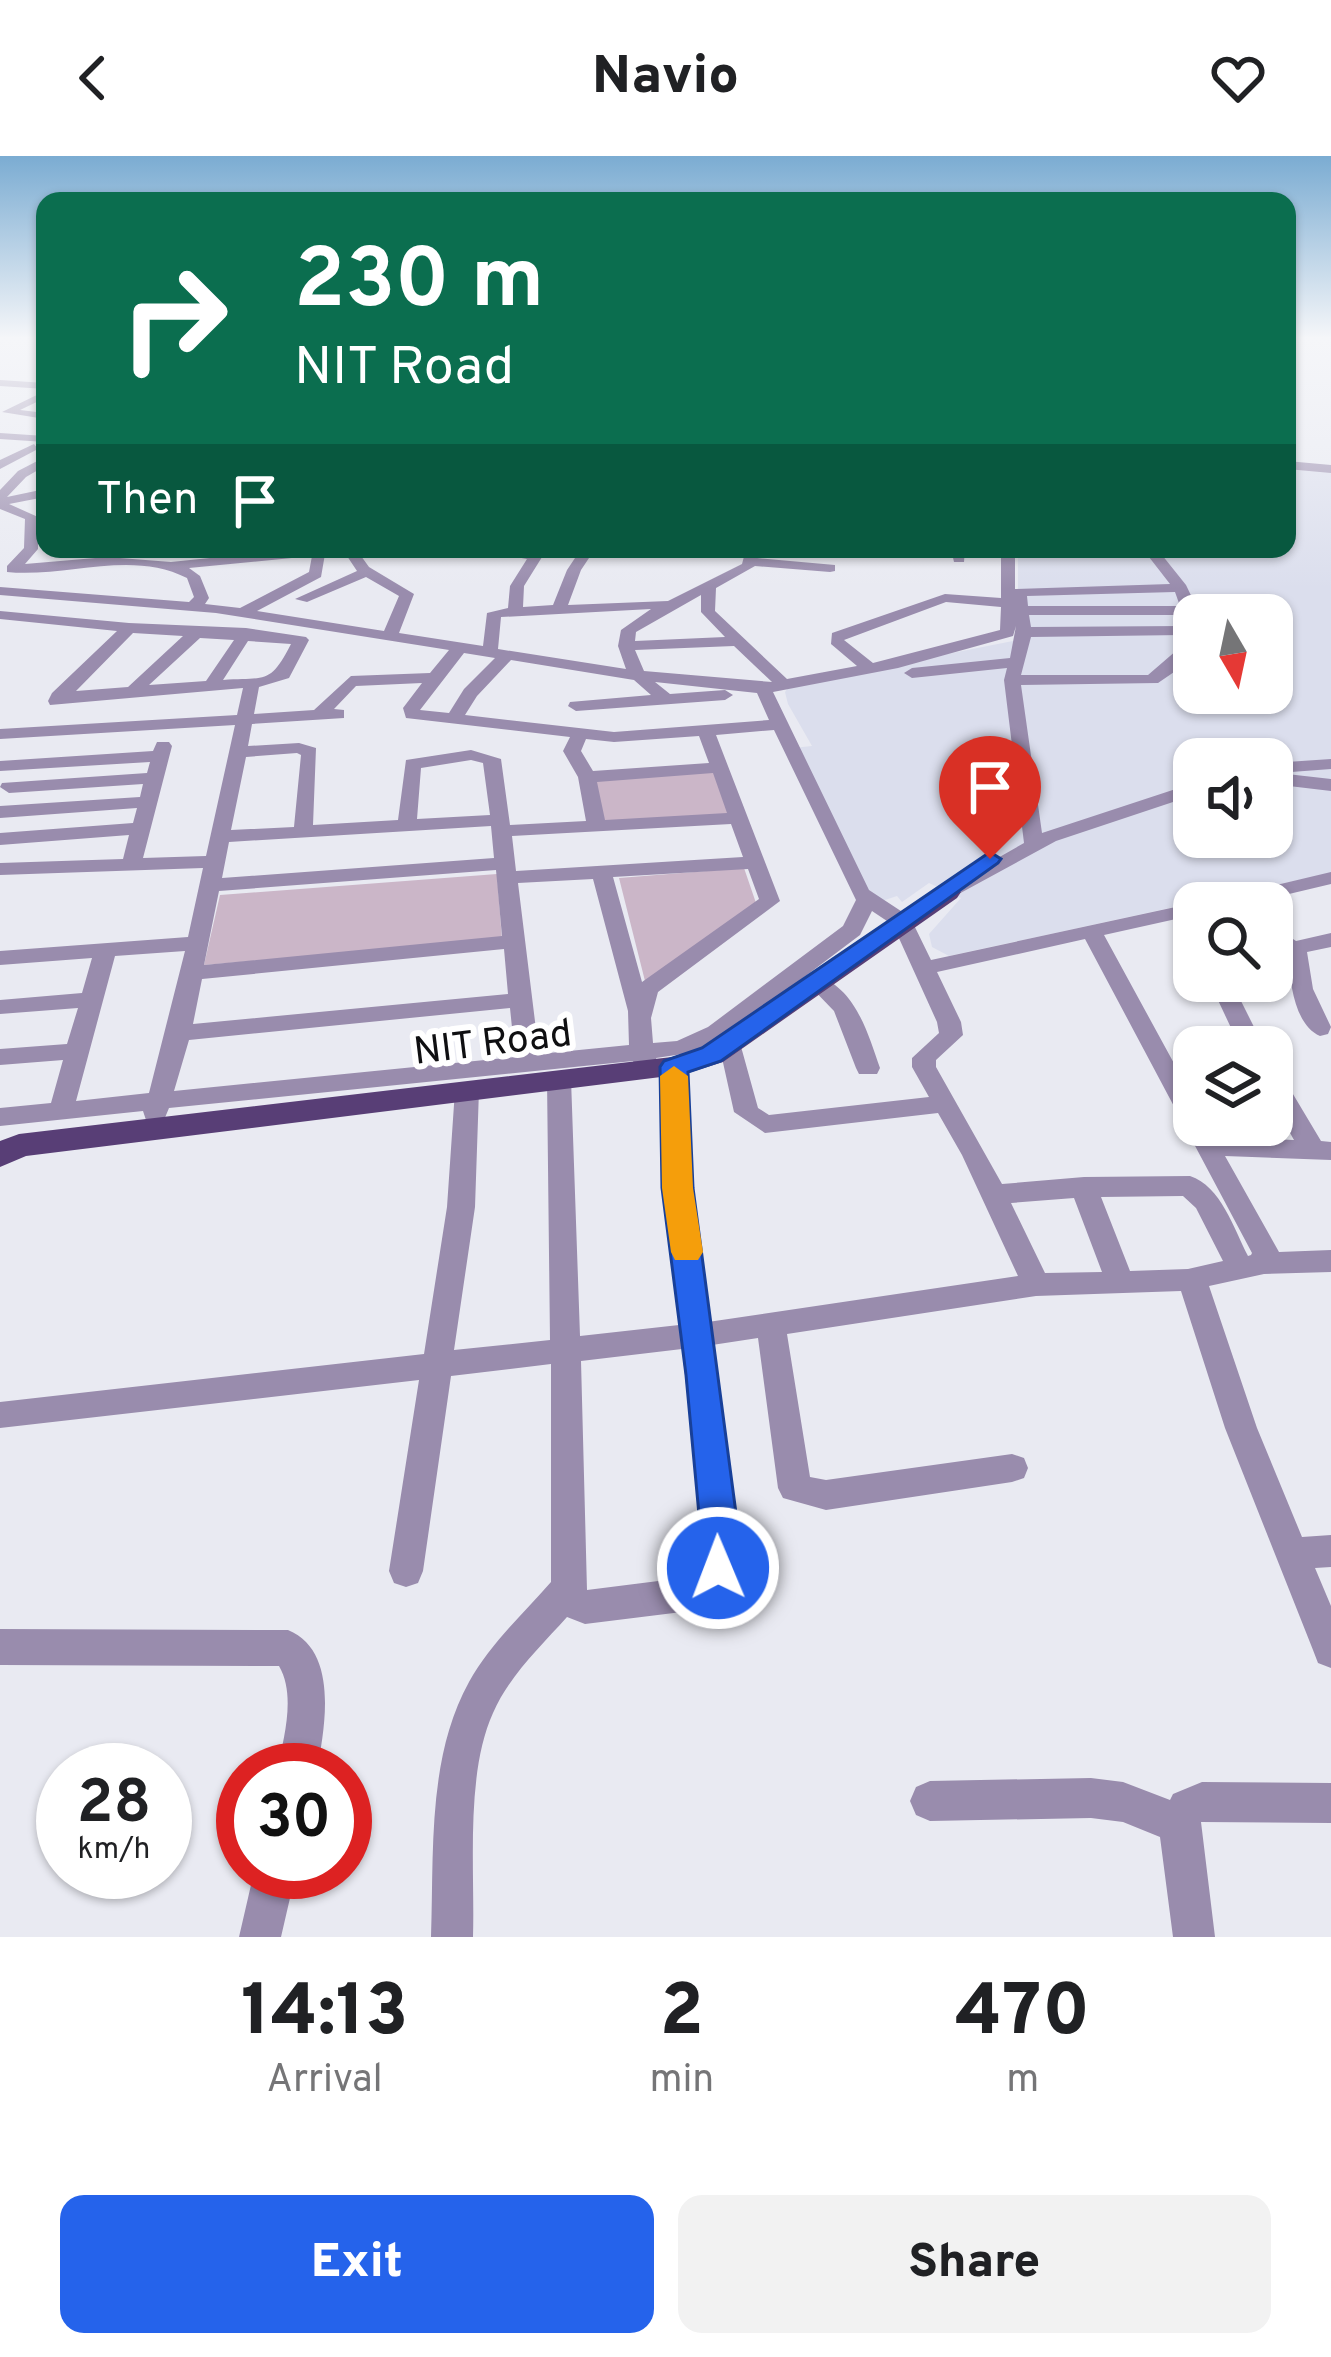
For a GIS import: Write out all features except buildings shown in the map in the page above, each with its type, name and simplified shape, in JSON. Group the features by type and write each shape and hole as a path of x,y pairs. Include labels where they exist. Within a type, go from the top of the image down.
{"main road":[{"name":"NIT Road","path":"0,1155 19,1145 155,1115 467,1090 655,1064 728,1043 948,892"}],"street":[{"path":"0,436 36,440"},
{"path":"0,468 36,445"},
{"path":"36,466 22,474 0,502 30,515 36,540"},
{"path":"1296,466 1331,469"},
{"path":"0,468 22,474"},
{"path":"36,549 6,568 0,588 47,596 194,606 635,675 769,688"},
{"path":"47,596 73,558"},
{"path":"113,563 117,558"},
{"path":"6,568 113,563 170,566 222,558"},
{"path":"241,613 316,574 318,558"},
{"path":"356,558 366,572 408,596 390,636"},
{"path":"515,609 517,586 534,558"},
{"path":"560,607 582,558"},
{"path":"664,698 635,675 626,646 633,625 709,587 748,558"},
{"path":"770,558 830,568"},
{"path":"1009,558 1013,608 1024,632 1013,671 1034,844"},
{"path":"1156,558 1182,594"},
{"path":"170,566 193,576 202,598 194,606"},
{"path":"270,617 366,572"},
{"path":"709,587 708,612 739,641 769,688 777,725 860,893 902,922 924,968 951,1035 924,1058 924,1067 1036,1286"},
{"path":"576,706 769,688 980,641 1008,633 1013,608 1023,591 1179,588"},
{"path":"868,668 836,641 837,636 945,598 1013,608 1173,610"},
{"path":"455,718 498,653 491,614 560,607 665,607 682,615 691,644"},
{"path":"0,615 301,640"},
{"path":"58,697 280,679 301,640 323,625"},
{"path":"45,731 58,697 129,628"},
{"path":"1024,632 1173,630"},
{"path":"134,689 198,631"},
{"path":"212,684 246,633"},
{"path":"626,646 739,641"},
{"path":"907,647 980,641"},
{"path":"460,647 411,707 412,714 602,736 705,721 777,725"},
{"path":"912,673 1013,671 1152,680 1173,660"},
{"path":"0,734 328,715 351,681 434,678"},
{"path":"155,1115 179,1033 252,683"},
{"path":"638,1008 659,978 765,909 769,893 705,721"},
{"path":"131,865 169,724"},
{"path":"581,732 572,751 587,777 597,825"},
{"path":"238,752 299,748 310,752 303,832"},
{"path":"407,826 412,764 471,755 492,759 528,1066"},
{"path":"0,766 160,756"},
{"path":"1293,763 1331,760"},
{"path":"5,794 23,764"},
{"path":"587,777 722,767"},
{"path":"5,794 154,778"},
{"path":"1293,780 1331,785"},
{"name":"NIT Road","path":"948,892 1065,823 1173,786"},
{"name":"NIT Road","path":"1034,844 1173,796"},
{"path":"0,812 148,802"},
{"path":"219,837 407,826 740,818"},
{"path":"0,839 141,828"},
{"path":"0,869 215,862"},
{"path":"210,885 755,862"},
{"path":"559,1079 563,1351 571,1457 569,1588 575,1602 585,1607 698,1593 718,1568 720,1536 699,1335 655,1064 601,871"},
{"path":"1293,888 1331,878"},
{"path":"0,1117 61,1111 155,1115 528,1066 655,1064 716,1032 852,930 867,899"},
{"path":"924,968 1091,931 1173,919"},
{"path":"1091,931 1173,1085"},
{"path":"1293,949 1331,940"},
{"path":"192,973 514,941"},
{"path":"0,958 198,943"},
{"path":"1293,950 1300,957 1302,988 1320,1029"},
{"path":"61,1111 105,952"},
{"path":"818,983 836,994 851,1016 868,1068"},
{"path":"1,1010 89,1000"},
{"path":"179,1033 517,1000"},
{"path":"728,1043 748,1112 765,1124 946,1105"},
{"path":"0,1057 76,1051"},
{"path":"406,1571 461,1207 467,1090"},
{"path":"1293,1109 1322,1150"},
{"path":"1206,1146 1266,1253 1253,1266"},
{"path":"993,1195 1084,1187 1190,1186 1253,1266"},
{"path":"1084,1187 1120,1281"},
{"path":"0,1415 699,1335 1036,1286 1188,1280 1253,1266 1331,1261"},
{"path":"1188,1280 1199,1294 1241,1428 1331,1650"},
{"path":"771,1325 795,1488 826,1495 1012,1468"},
{"path":"1293,1553 1331,1551"},
{"path":"452,1937 457,1833 473,1712 569,1588"},
{"path":"0,1647 288,1648 299,1657 304,1683 299,1743"},
{"path":"930,1801 1091,1798 1123,1802 1179,1824"},
{"path":"1194,1937 1179,1824 1187,1808 1202,1802 1331,1803"},
{"path":"260,1937 268,1899"}],"shaded area":[{"path":"1296,468 1331,469 1331,873 1290,882 1173,882 1173,907 949,956 932,947 929,934 961,898 929,883 902,902 897,896 879,902 869,894 793,748 812,746 788,704 785,692 790,685 1018,640 1018,558 1296,558"},
{"path":"716,772 731,815 604,823 595,780"},
{"path":"744,868 756,903 645,981 619,878"},
{"path":"497,874 502,940 204,965 220,895"}],"slow traffic":[{"path":"674,1076 677,1188 687,1252"}],"route":[{"path":"718,1568 720,1536 699,1335 677,1188 674,1067 712,1054 990,859"}]}
